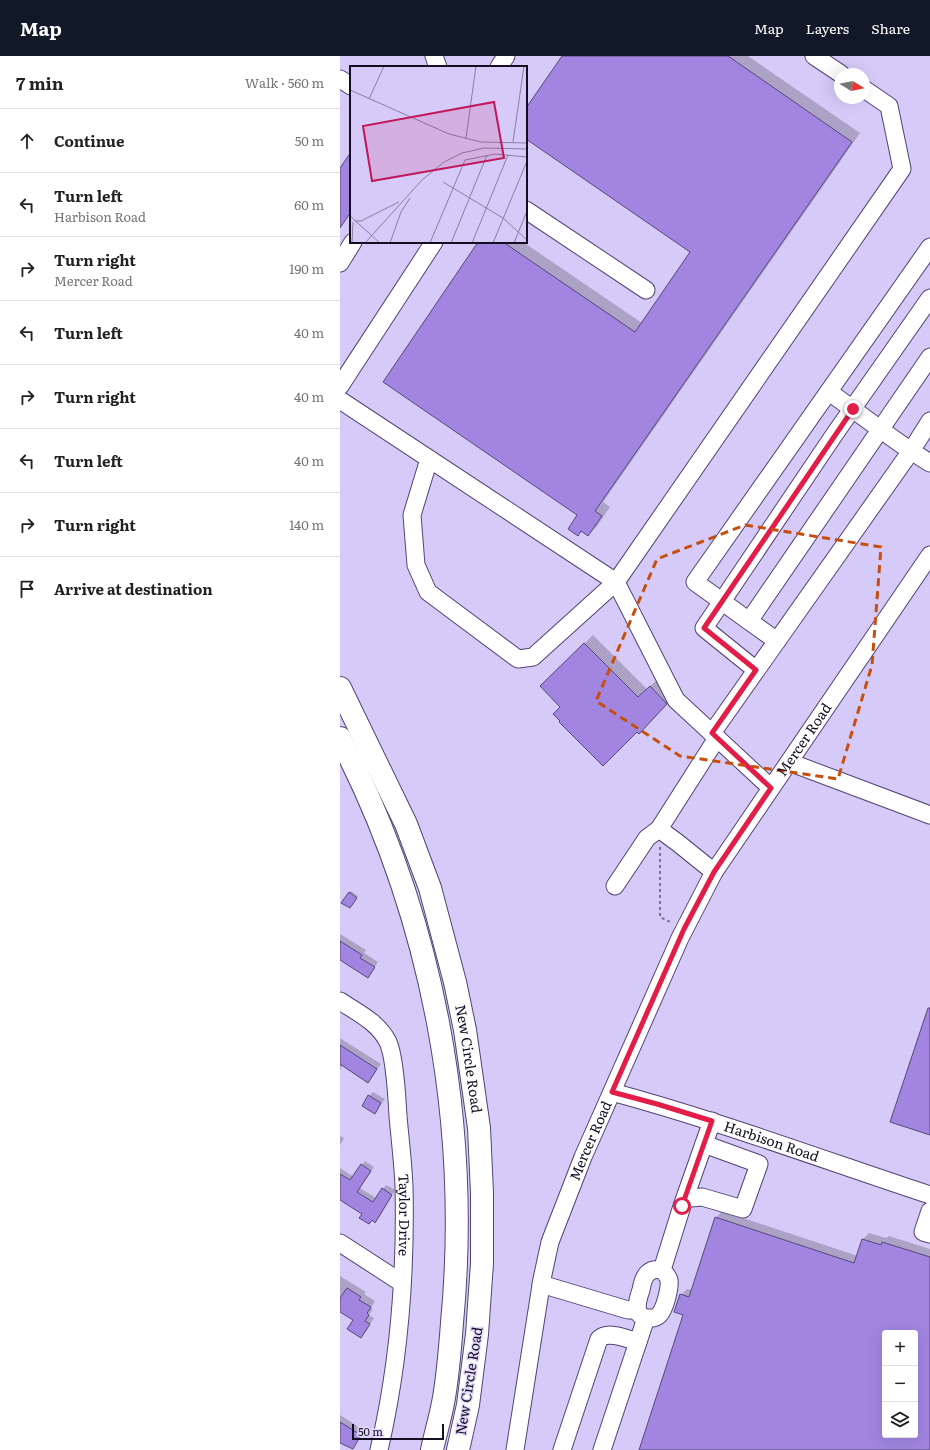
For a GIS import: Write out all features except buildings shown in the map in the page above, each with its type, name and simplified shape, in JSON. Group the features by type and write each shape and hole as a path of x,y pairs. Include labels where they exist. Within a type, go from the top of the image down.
{"highway":[{"name":"New Circle Road","path":"340,688 412,838 430,888 455,982 465,1030 479,1128 482,1193 482,1263 477,1334 468,1405 458,1450"},
{"name":"New Circle Road","path":"340,738 357,771 381,826 405,890 422,949 436,1009 447,1067 456,1174 458,1236 456,1288 449,1364 443,1404 432,1450"}],"street":[{"path":"434,56 438,66"},
{"path":"500,66 506,56"},
{"path":"814,56 834,69"},
{"path":"340,79 350,85"},
{"path":"429,458 412,515 416,564 428,592 518,659 533,657 616,582 902,168 889,106 870,93"},
{"path":"527,211 646,290"},
{"path":"340,263 353,243"},
{"path":"340,386 433,243"},
{"path":"777,642 695,582 930,247"},
{"path":"756,670 704,628 930,298"},
{"path":"749,621 930,357"},
{"path":"828,392 880,430 930,463"},
{"path":"340,400 616,582 676,700 771,788"},
{"path":"659,835 714,736 756,670 930,422"},
{"name":"Mercer Road","path":"515,1450 541,1284 550,1242 583,1157 680,938 714,872 930,555"},
{"path":"789,762 930,815"},
{"path":"614,886 647,838 659,835 678,843 714,872"},
{"name":"Taylor Drive","path":"340,1001 369,1020 378,1028 388,1043 392,1057 404,1184 404,1254 401,1308 394,1369 379,1450"},
{"name":"Harbison Road","path":"612,1092 712,1121 930,1195"},
{"path":"662,1270 712,1121"},
{"path":"686,1196 692,1198 702,1197 743,1209 759,1164 704,1144"},
{"path":"926,1233 930,1211"},
{"path":"340,1243 402,1283"},
{"path":"541,1284 642,1314 655,1318 660,1314 666,1298 669,1280 662,1270 655,1269 646,1276 637,1302 642,1314 638,1342 602,1450"},
{"path":"562,1450 599,1339 603,1336 613,1335 638,1342"}],"path":[{"path":"659,835 660,917 672,924"}],"highlighted area":[{"path":"745,525 881,547 872,665 838,779 680,756 596,701 657,559"}],"route":[{"path":"682,1206 712,1121 612,1092 684,929 714,872 771,788 712,733 756,670 704,628 853,409"}]}
